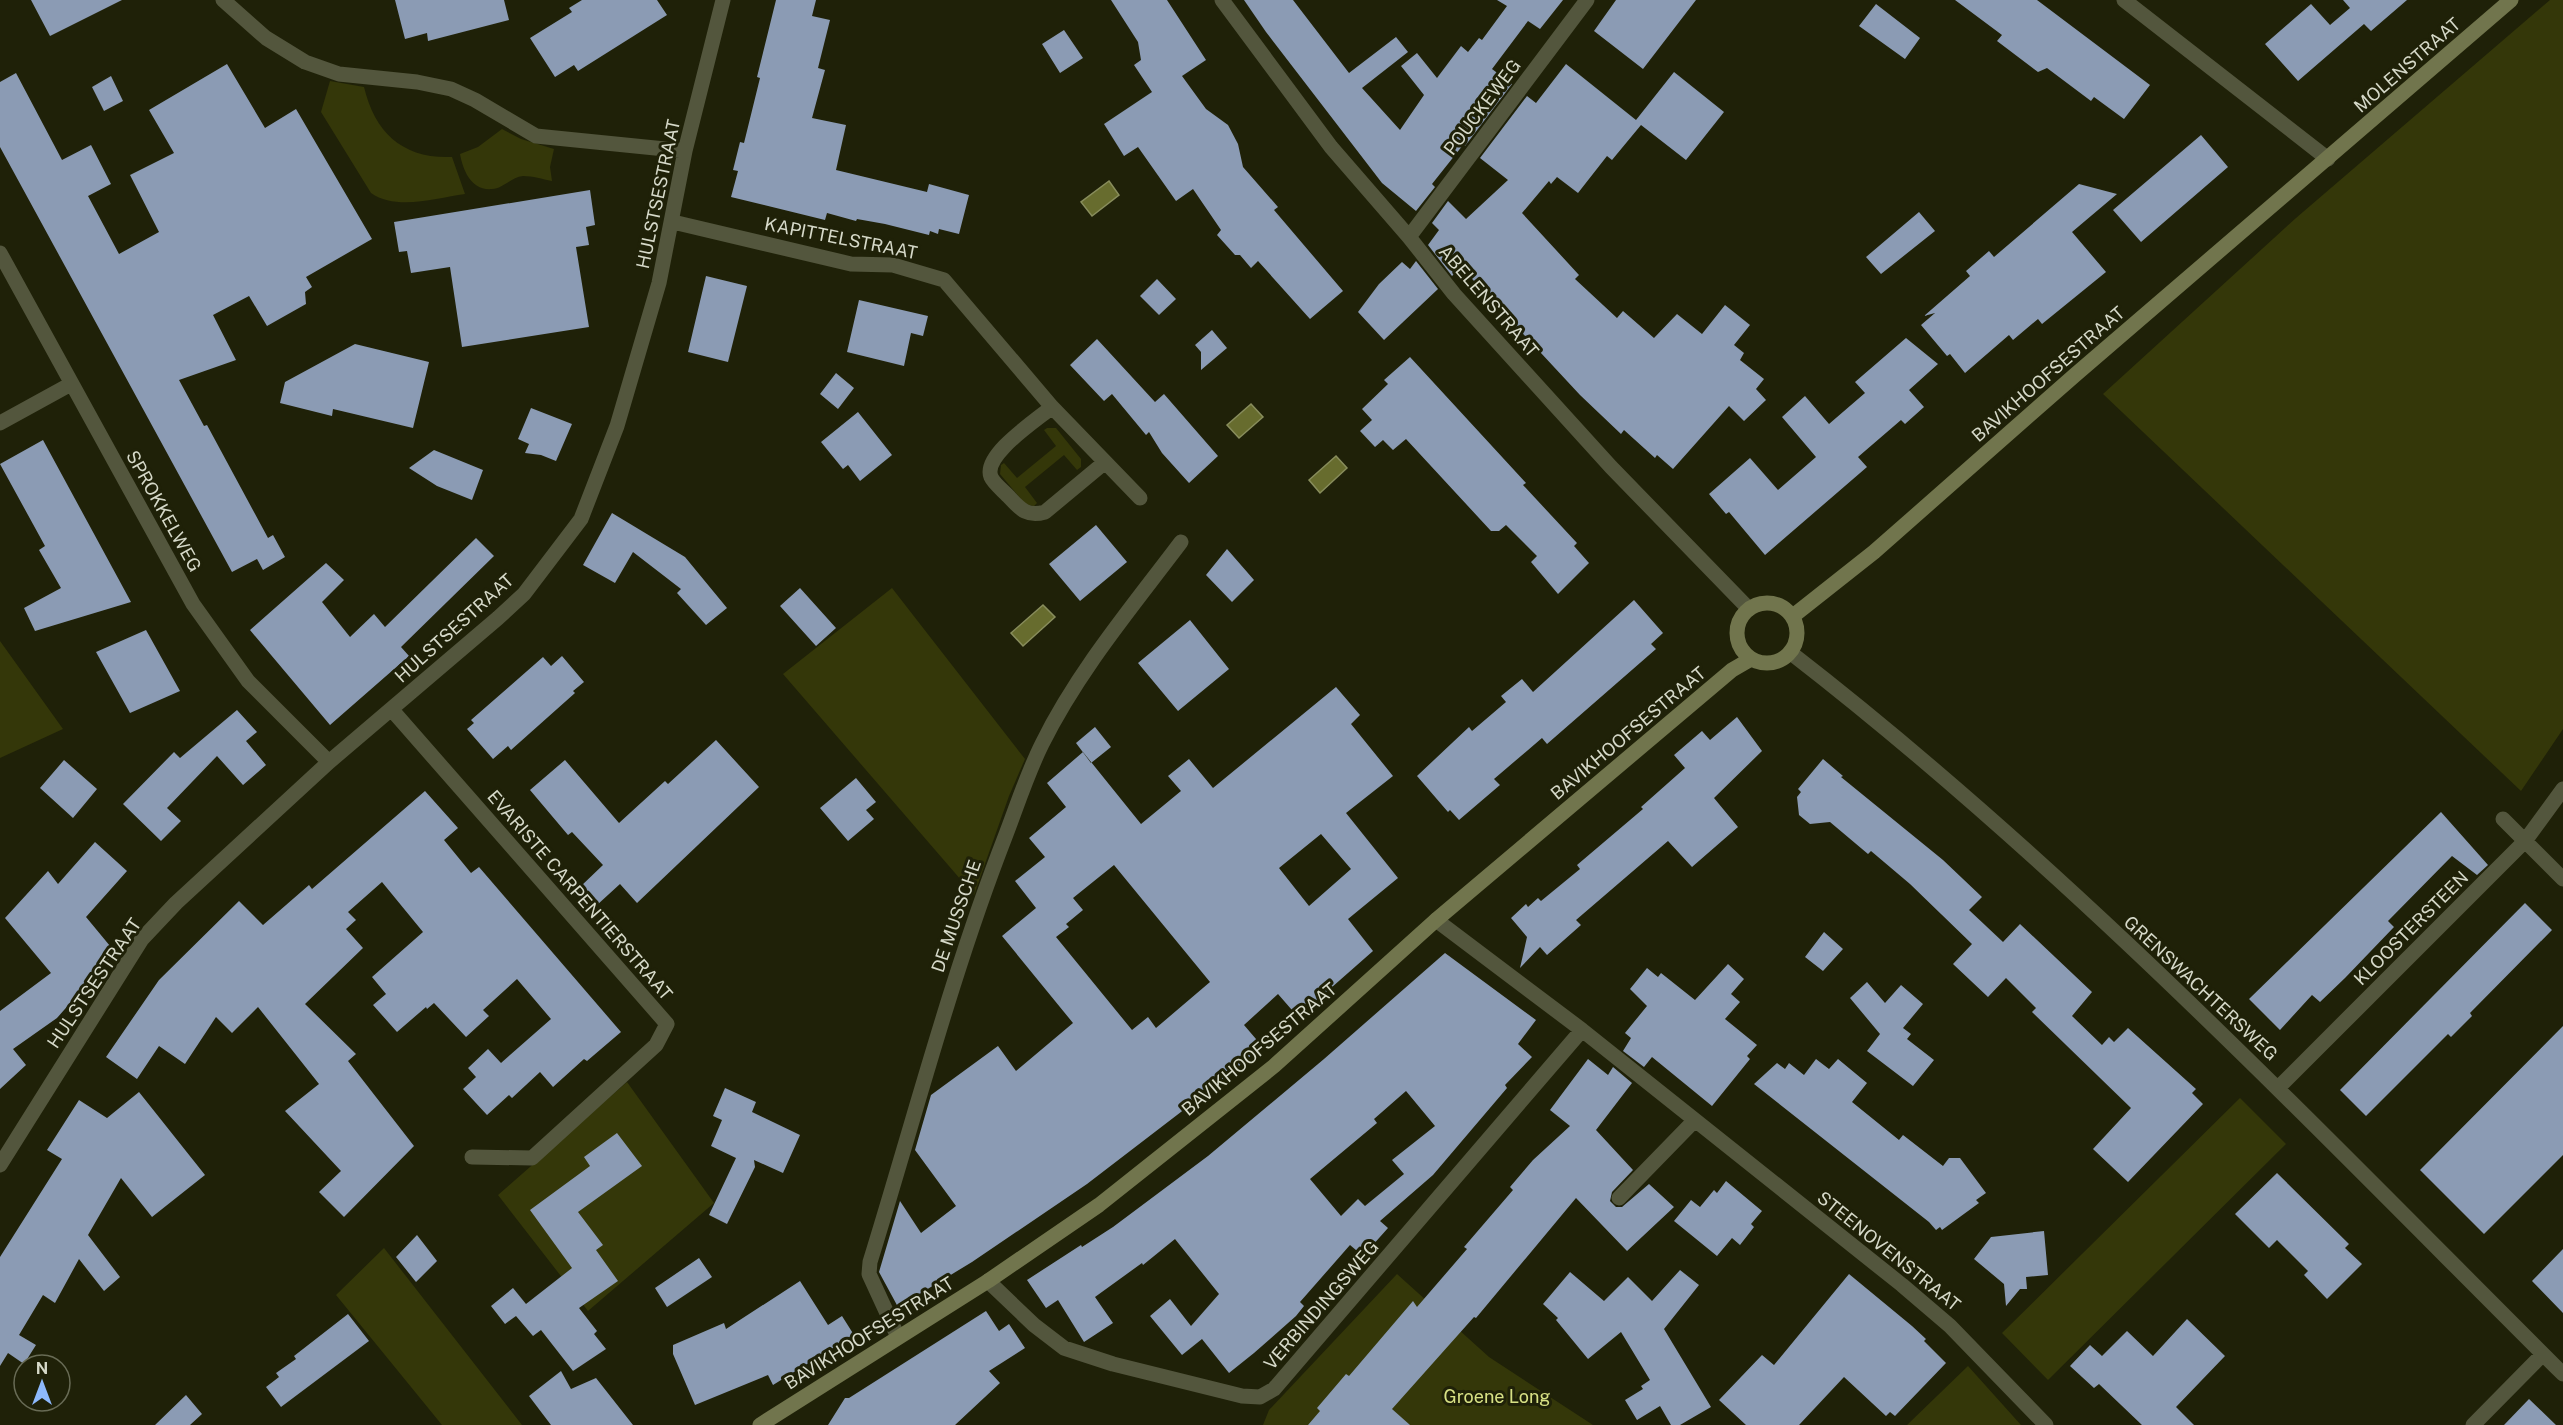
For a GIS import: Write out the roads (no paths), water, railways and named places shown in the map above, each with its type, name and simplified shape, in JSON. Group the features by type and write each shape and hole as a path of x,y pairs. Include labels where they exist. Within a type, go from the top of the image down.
{"street":[{"path":"223,0 266,38 305,62 339,74 417,82 451,89 476,100 536,135 685,151"},
{"name":"HULSTSESTRAAT","path":"0,1165 142,939 176,903 329,762 524,594 581,519 617,426 659,283 673,222 685,151 723,0"},
{"name":"ABELENSTRAAT","path":"1222,0 1331,147 1409,237 1454,294 1570,422 1749,609"},
{"name":"POUCKEWEG","path":"1409,237 1587,0"},
{"path":"2124,0 2328,159"},
{"name":"MOLENSTRAAT","path":"2328,159 2511,0"},
{"name":"BAVIKHOOFSESTRAAT","path":"1793,616 1874,552 2075,375 2328,159"},
{"name":"KAPITTELSTRAAT","path":"673,222 851,264 893,265 944,280 1052,407 1140,498"},
{"name":"SPROKKELWEG","path":"0,253 194,604 248,681 329,762"},
{"path":"0,423 71,384"},
{"path":"1052,407 998,452 991,464 991,477 1023,512 1036,515 1045,512 1104,463"},
{"name":"DE MUSSCHE","path":"898,1337 869,1274 870,1262 920,1102 943,1015 987,884 1042,743 1088,667 1181,542"},
{"path":"1773,603 1784,607 1793,616 1798,628 1797,641 1791,653 1783,660 1772,664 1750,659 1739,644 1737,634 1742,616 1749,609 1760,604 1773,603"},
{"name":"GRENSWACHTERSWEG","path":"1791,653 2024,847 2278,1088 2563,1374"},
{"name":"BAVIKHOOFSESTRAAT","path":"760,1425 988,1281 1099,1205 1274,1066 1436,920 1732,670 1750,659"},
{"name":"EVARISTE CARPENTIERSTRAAT","path":"392,710 667,1024 656,1045 532,1158 472,1156"},
{"name":"KLOOSTERSTEEN","path":"2278,1088 2525,841 2563,789"},
{"path":"2503,819 2563,879"},
{"name":"STEENOVENSTRAAT","path":"1436,920 1582,1030 1950,1326 2046,1425"},
{"name":"VERBINDINGSWEG","path":"988,1281 1034,1325 1064,1348 1113,1364 1242,1396 1260,1397 1274,1389 1582,1030"},
{"path":"1619,1198 1695,1120"},
{"path":"2473,1425 2543,1354"}],"park label":[{"name":"Groene Long","path":"1497,1396"}]}
